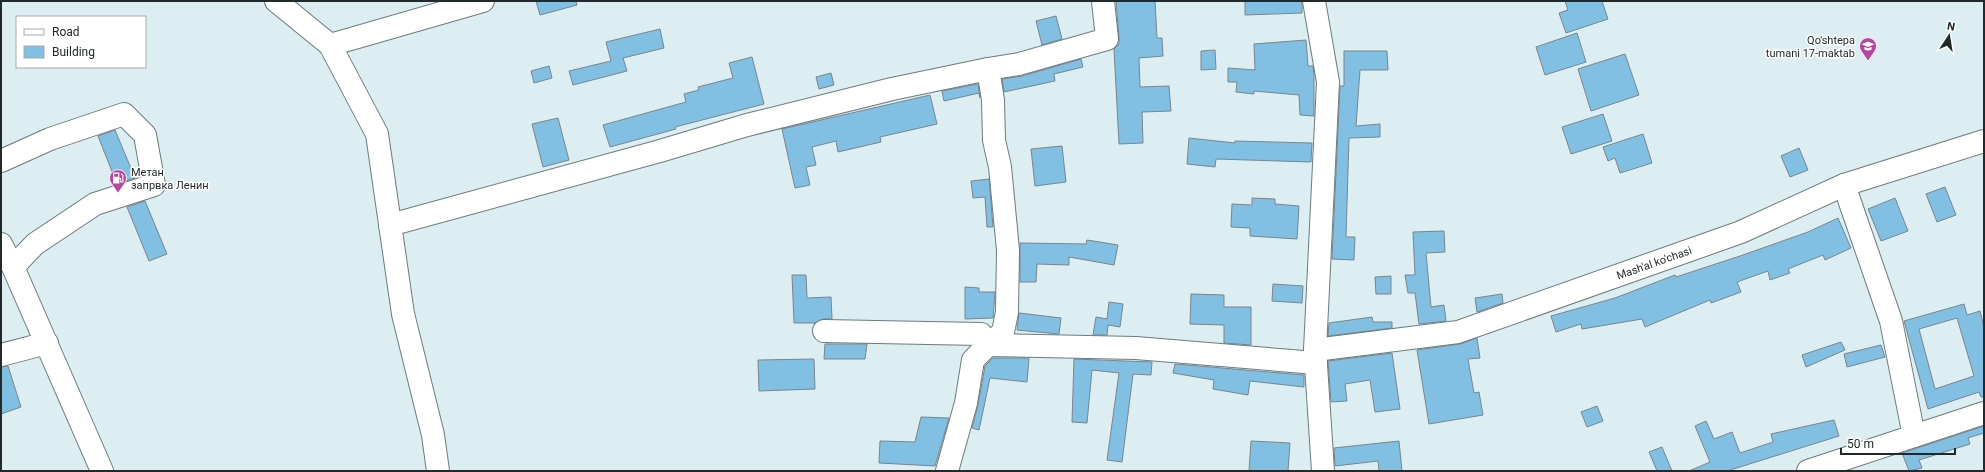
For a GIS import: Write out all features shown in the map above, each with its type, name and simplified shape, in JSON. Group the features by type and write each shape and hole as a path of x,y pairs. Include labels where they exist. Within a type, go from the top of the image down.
{"street":[{"path":"276,1 330,45 377,134 403,314 433,435 438,471"},
{"path":"330,45 483,1"},
{"path":"390,225 660,151 747,125 892,89 1019,64 1107,39 1103,1"},
{"path":"1314,1 1328,82 1316,357 1323,471"},
{"path":"947,471 966,402 973,360 1003,332 1008,312 1008,250 1000,167 994,140 993,100 988,69"},
{"path":"1,162 50,139 124,114 145,135 154,185 95,204 35,244 13,267"},
{"name":"Mash'al ko'chasi","path":"988,345 1136,348 1316,357 1458,332 1741,232 1844,185 1984,141"},
{"path":"1844,185 1891,321 1914,436"},
{"path":"1,244 47,343 102,471"},
{"path":"824,331 981,334 988,345"},
{"path":"1,355 47,343"},
{"path":"1808,471 1984,413"}],"building":[{"path":"536,1 576,1 577,5 540,15"},
{"path":"1116,1 1155,1 1157,38 1162,38 1163,56 1139,58 1140,87 1169,86 1171,111 1142,112 1143,143 1119,144 1114,49 1119,44"},
{"path":"1245,1 1302,1 1302,13 1245,15"},
{"path":"1565,1 1602,1 1608,19 1566,33 1559,13 1568,10"},
{"path":"1056,16 1062,39 1042,45 1036,21"},
{"path":"660,29 664,48 623,58 627,71 573,85 569,71 611,61 606,42"},
{"path":"1577,33 1586,62 1545,75 1536,47"},
{"path":"1306,40 1308,66 1313,66 1314,116 1300,115 1299,95 1254,91 1254,94 1236,92 1237,82 1228,82 1228,68 1255,70 1254,44"},
{"path":"1215,50 1216,69 1201,70 1201,51"},
{"path":"1344,51 1387,51 1388,70 1360,70 1356,126 1380,124 1380,137 1349,138 1346,237 1355,237 1354,260 1332,259 1340,86 1344,86"},
{"path":"1625,54 1639,95 1591,111 1578,69"},
{"path":"752,57 764,104 675,127 676,129 610,147 603,125 686,102 684,94 699,90 698,87 733,78 729,63"},
{"path":"1081,59 1083,67 1054,74 1055,81 1004,92 1002,79 1022,76"},
{"path":"549,66 552,78 534,83 531,71"},
{"path":"831,73 834,85 819,89 816,77"},
{"path":"978,84 980,98 979,93 944,101 942,91"},
{"path":"930,95 937,124 880,137 881,142 838,152 836,141 812,147 816,165 806,167 810,185 795,188 782,129"},
{"path":"1603,114 1612,141 1571,154 1562,127"},
{"path":"558,118 569,160 543,167 532,124"},
{"path":"115,130 135,178 117,184 98,136"},
{"path":"1643,134 1652,163 1620,173 1615,158 1608,161 1603,147"},
{"path":"1189,138 1235,143 1235,141 1312,143 1311,162 1216,159 1215,167 1187,164"},
{"path":"1062,146 1066,182 1035,186 1031,149"},
{"path":"1799,148 1808,170 1790,177 1781,156"},
{"path":"989,179 993,227 987,227 985,197 973,198 971,181"},
{"path":"1945,187 1956,215 1937,222 1926,194"},
{"path":"1252,198 1275,199 1275,204 1299,206 1297,239 1250,236 1250,228 1231,227 1232,204 1252,205"},
{"path":"1895,198 1908,231 1881,241 1868,209"},
{"path":"145,201 167,254 149,261 127,207"},
{"path":"1838,218 1851,248 1825,260 1823,255 1788,269 1790,273 1770,280 1768,271 1737,282 1741,292 1711,303 1710,300 1645,327 1642,319 1582,329 1581,324 1556,332 1551,316 1615,298 1675,275 1676,277 1740,256 1808,232"},
{"path":"1444,231 1445,252 1426,253 1431,307 1444,305 1446,321 1419,324 1415,293 1408,293 1405,275 1415,275 1413,232"},
{"path":"1087,240 1118,245 1114,265 1069,257 1069,265 1037,264 1036,282 1020,282 1020,243 1086,244"},
{"path":"792,275 806,275 807,298 831,297 832,319 824,319 815,323 794,323"},
{"path":"1391,276 1391,294 1376,294 1375,277"},
{"path":"1273,284 1303,286 1302,303 1272,301"},
{"path":"965,287 979,288 979,292 995,292 993,318 965,319"},
{"path":"1191,294 1224,295 1224,307 1251,307 1251,345 1224,343 1224,325 1190,324"},
{"path":"1502,294 1503,303 1477,312 1475,298"},
{"path":"1109,302 1123,304 1120,327 1108,325 1107,335 1093,335 1096,317 1107,319"},
{"path":"1964,304 1967,315 1980,311 1984,327 1984,397 1981,397 1979,392 1928,409 1904,321","holes":["1957,318 1974,376 1935,389 1919,329"]},
{"path":"1019,313 1061,318 1059,334 1017,330"},
{"path":"1372,317 1373,322 1392,322 1392,328 1328,336 1329,323"},
{"path":"1477,338 1480,358 1468,359 1474,393 1479,392 1483,415 1429,424 1417,350 1460,344"},
{"path":"1841,342 1845,350 1806,367 1802,355"},
{"path":"825,344 867,344 865,359 824,359"},
{"path":"1881,345 1885,357 1847,367 1844,354"},
{"path":"1392,353 1400,409 1375,412 1370,380 1345,384 1347,401 1331,402 1328,361"},
{"path":"993,358 1029,358 1027,382 990,378 979,430 972,428 985,366"},
{"path":"814,359 815,389 759,391 758,360"},
{"path":"1074,359 1152,362 1151,375 1133,374 1122,462 1107,460 1119,373 1092,370 1087,423 1072,422"},
{"path":"1175,364 1304,375 1304,387 1250,381 1248,395 1213,389 1214,380 1173,373"},
{"path":"8,366 21,407 1,414 1,367"},
{"path":"1597,406 1603,421 1587,427 1581,412"},
{"path":"921,417 949,418 935,466 879,463 880,441 915,442"},
{"path":"1834,420 1839,436 1727,471 1689,471 1710,462 1695,426 1706,421 1714,439 1732,432 1740,453 1773,442 1771,434"},
{"path":"1984,426 1984,433 1968,438 1970,444 1919,460 1922,468 1909,471 1902,453"},
{"path":"1251,441 1290,443 1288,471 1249,471"},
{"path":"1399,441 1402,471 1379,471 1378,461 1335,466 1334,448"},
{"path":"1662,447 1672,471 1657,471 1649,452"}],"place":[{"name":"Qo'shtepa tumani 17-maktab","path":"1868,61"},
{"name":"Метан запрвка Ленин","path":"118,193"}]}
